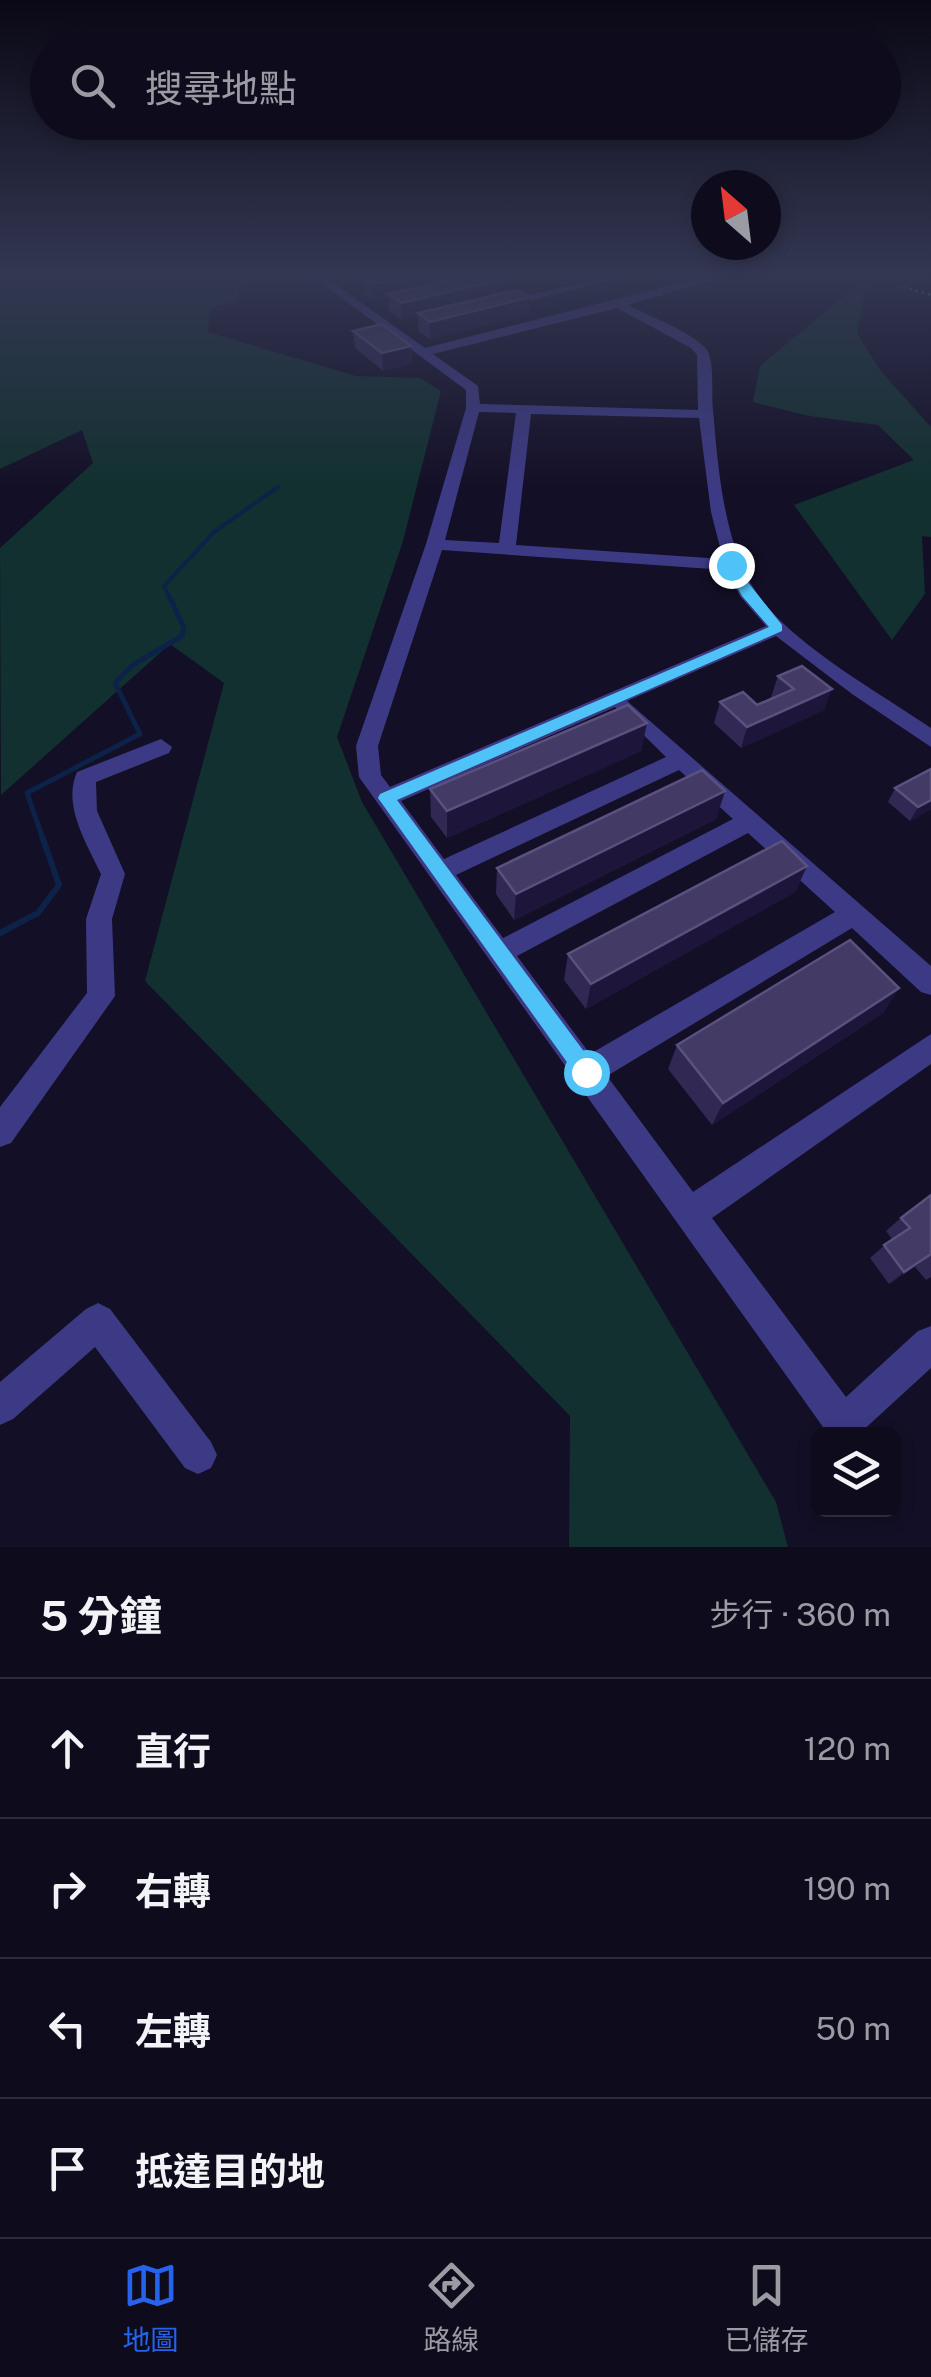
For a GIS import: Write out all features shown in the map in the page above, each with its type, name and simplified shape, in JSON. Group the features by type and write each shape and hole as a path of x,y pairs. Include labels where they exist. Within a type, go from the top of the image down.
{"street":[{"path":"414,346 472,389 472,408 435,544 367,746 370,778 843,1424 931,1344"},
{"path":"422,352 446,346"},
{"path":"697,346 703,354 703,414 731,565 747,594 778,628 931,740"},
{"path":"472,408 703,414"},
{"path":"507,549 524,409"},
{"path":"435,544 731,565"},
{"path":"386,798 778,628"},
{"path":"615,698 931,983"},
{"path":"0,1132 102,996 99,919 113,874 85,811 85,778 161,748"},
{"path":"441,871 682,759"},
{"path":"500,952 750,820"},
{"path":"586,1072 854,914"},
{"path":"690,1214 931,1046"},
{"path":"0,1406 98,1321 198,1455"}],"green space":[{"path":"0,346 256,346 356,376 420,378 441,391 403,541 337,737 362,802 776,1502 788,1547 569,1547 570,1416 145,981 224,683 170,644 1,795 0,548 93,463 82,430 0,469"},
{"path":"784,346 865,346 880,370 931,427 931,537 922,536 925,594 892,640 794,505 914,460 878,425 809,416 753,402 760,366"}],"building":[{"path":"373,346 410,346 382,353"},
{"path":"802,666 832,689 747,727 720,702 743,692 757,705 794,689 778,676"},
{"path":"628,705 647,723 447,811 430,789"},
{"path":"931,769 931,800 918,807 895,788"},
{"path":"702,770 725,791 516,894 497,868"},
{"path":"782,841 807,866 591,984 568,954"},
{"path":"850,940 899,988 723,1103 677,1045"},
{"path":"931,1195 931,1254 904,1272 884,1245 910,1228 901,1218"}],"waterway":[{"path":"171,601 164,586 214,532 278,487"},
{"path":"43,839 27,793 140,734 115,683 133,665 182,636 184,628 170,598"},
{"path":"0,933 38,913 59,885 42,836"}],"route":[{"path":"586,1072 386,798 778,628 747,594 731,565"}]}
